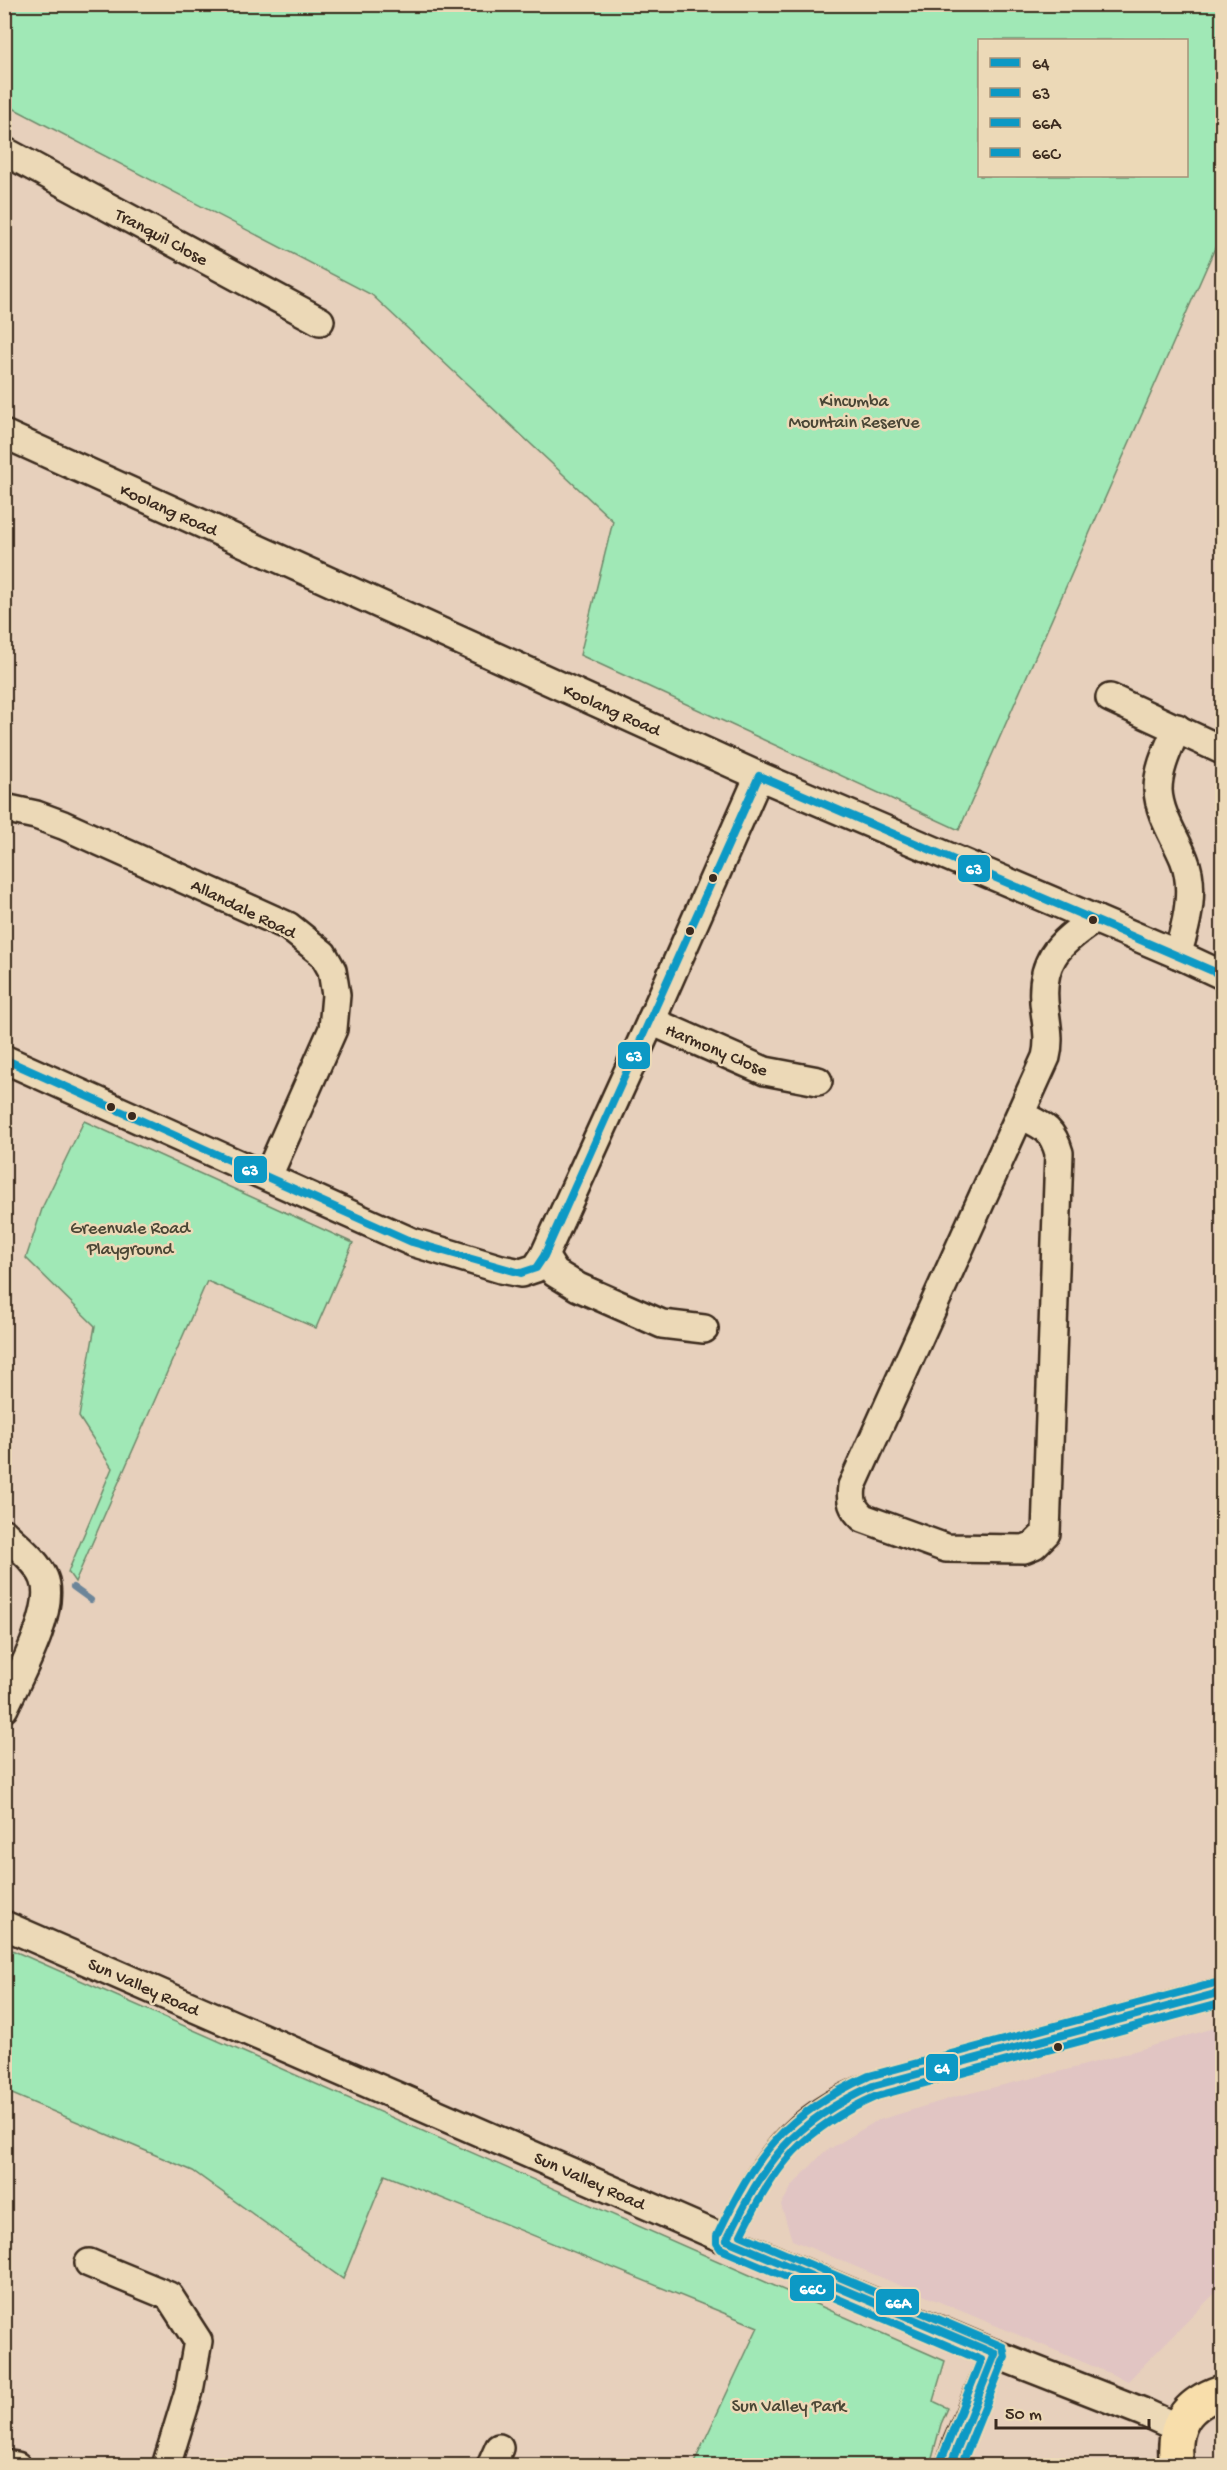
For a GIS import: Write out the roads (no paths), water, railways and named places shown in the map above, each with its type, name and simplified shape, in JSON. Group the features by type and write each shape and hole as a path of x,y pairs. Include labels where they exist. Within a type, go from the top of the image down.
{"main road":[{"path":"1177,2466 1174,2446 1178,2428 1187,2412 1203,2398 1222,2392"}],"street":[{"name":"Tranquil Close","path":"4,151 320,321"},
{"name":"Koolang Road","path":"4,434 759,776 1222,975"},
{"path":"1110,698 1222,750"},
{"path":"1177,728 1165,756 1158,786 1162,809 1185,862 1188,886 1186,928 1177,954"},
{"path":"4,1059 412,1242 501,1269 521,1272 536,1268 544,1256 651,1021 759,776"},
{"name":"Allandale Road","path":"4,808 36,815 63,825 288,926 323,954 333,970 336,995 333,1029 268,1176"},
{"path":"1021,1115 1052,1134 1059,1153 1046,1533 1034,1545 1024,1549 946,1548 863,1518 854,1510 850,1499 852,1486 1021,1115 1048,1049 1050,1040 1043,981 1052,955 1095,919"},
{"name":"Harmony Close","path":"651,1021 765,1071 818,1081"},
{"path":"544,1256 555,1273 578,1287 663,1324 704,1329"},
{"path":"4,1533 44,1576 48,1589 44,1618 4,1708"},
{"name":"Sun Valley Road","path":"4,1925 727,2240 995,2354 1178,2428"},
{"path":"727,2240 752,2187 786,2140 799,2128 854,2093 1222,1992"},
{"path":"89,2263 169,2296 198,2340 189,2391 166,2466"},
{"path":"950,2466 995,2354"},
{"path":"4,2464 16,2466"}],"waterway":[{"path":"73,1587 91,1600"}],"park label":[{"name":"Kincumba Mountain Reserve","path":"854,410"},
{"name":"Greenvale Road Playground","path":"130,1237"},
{"name":"Sun Valley Park","path":"789,2405"}]}
